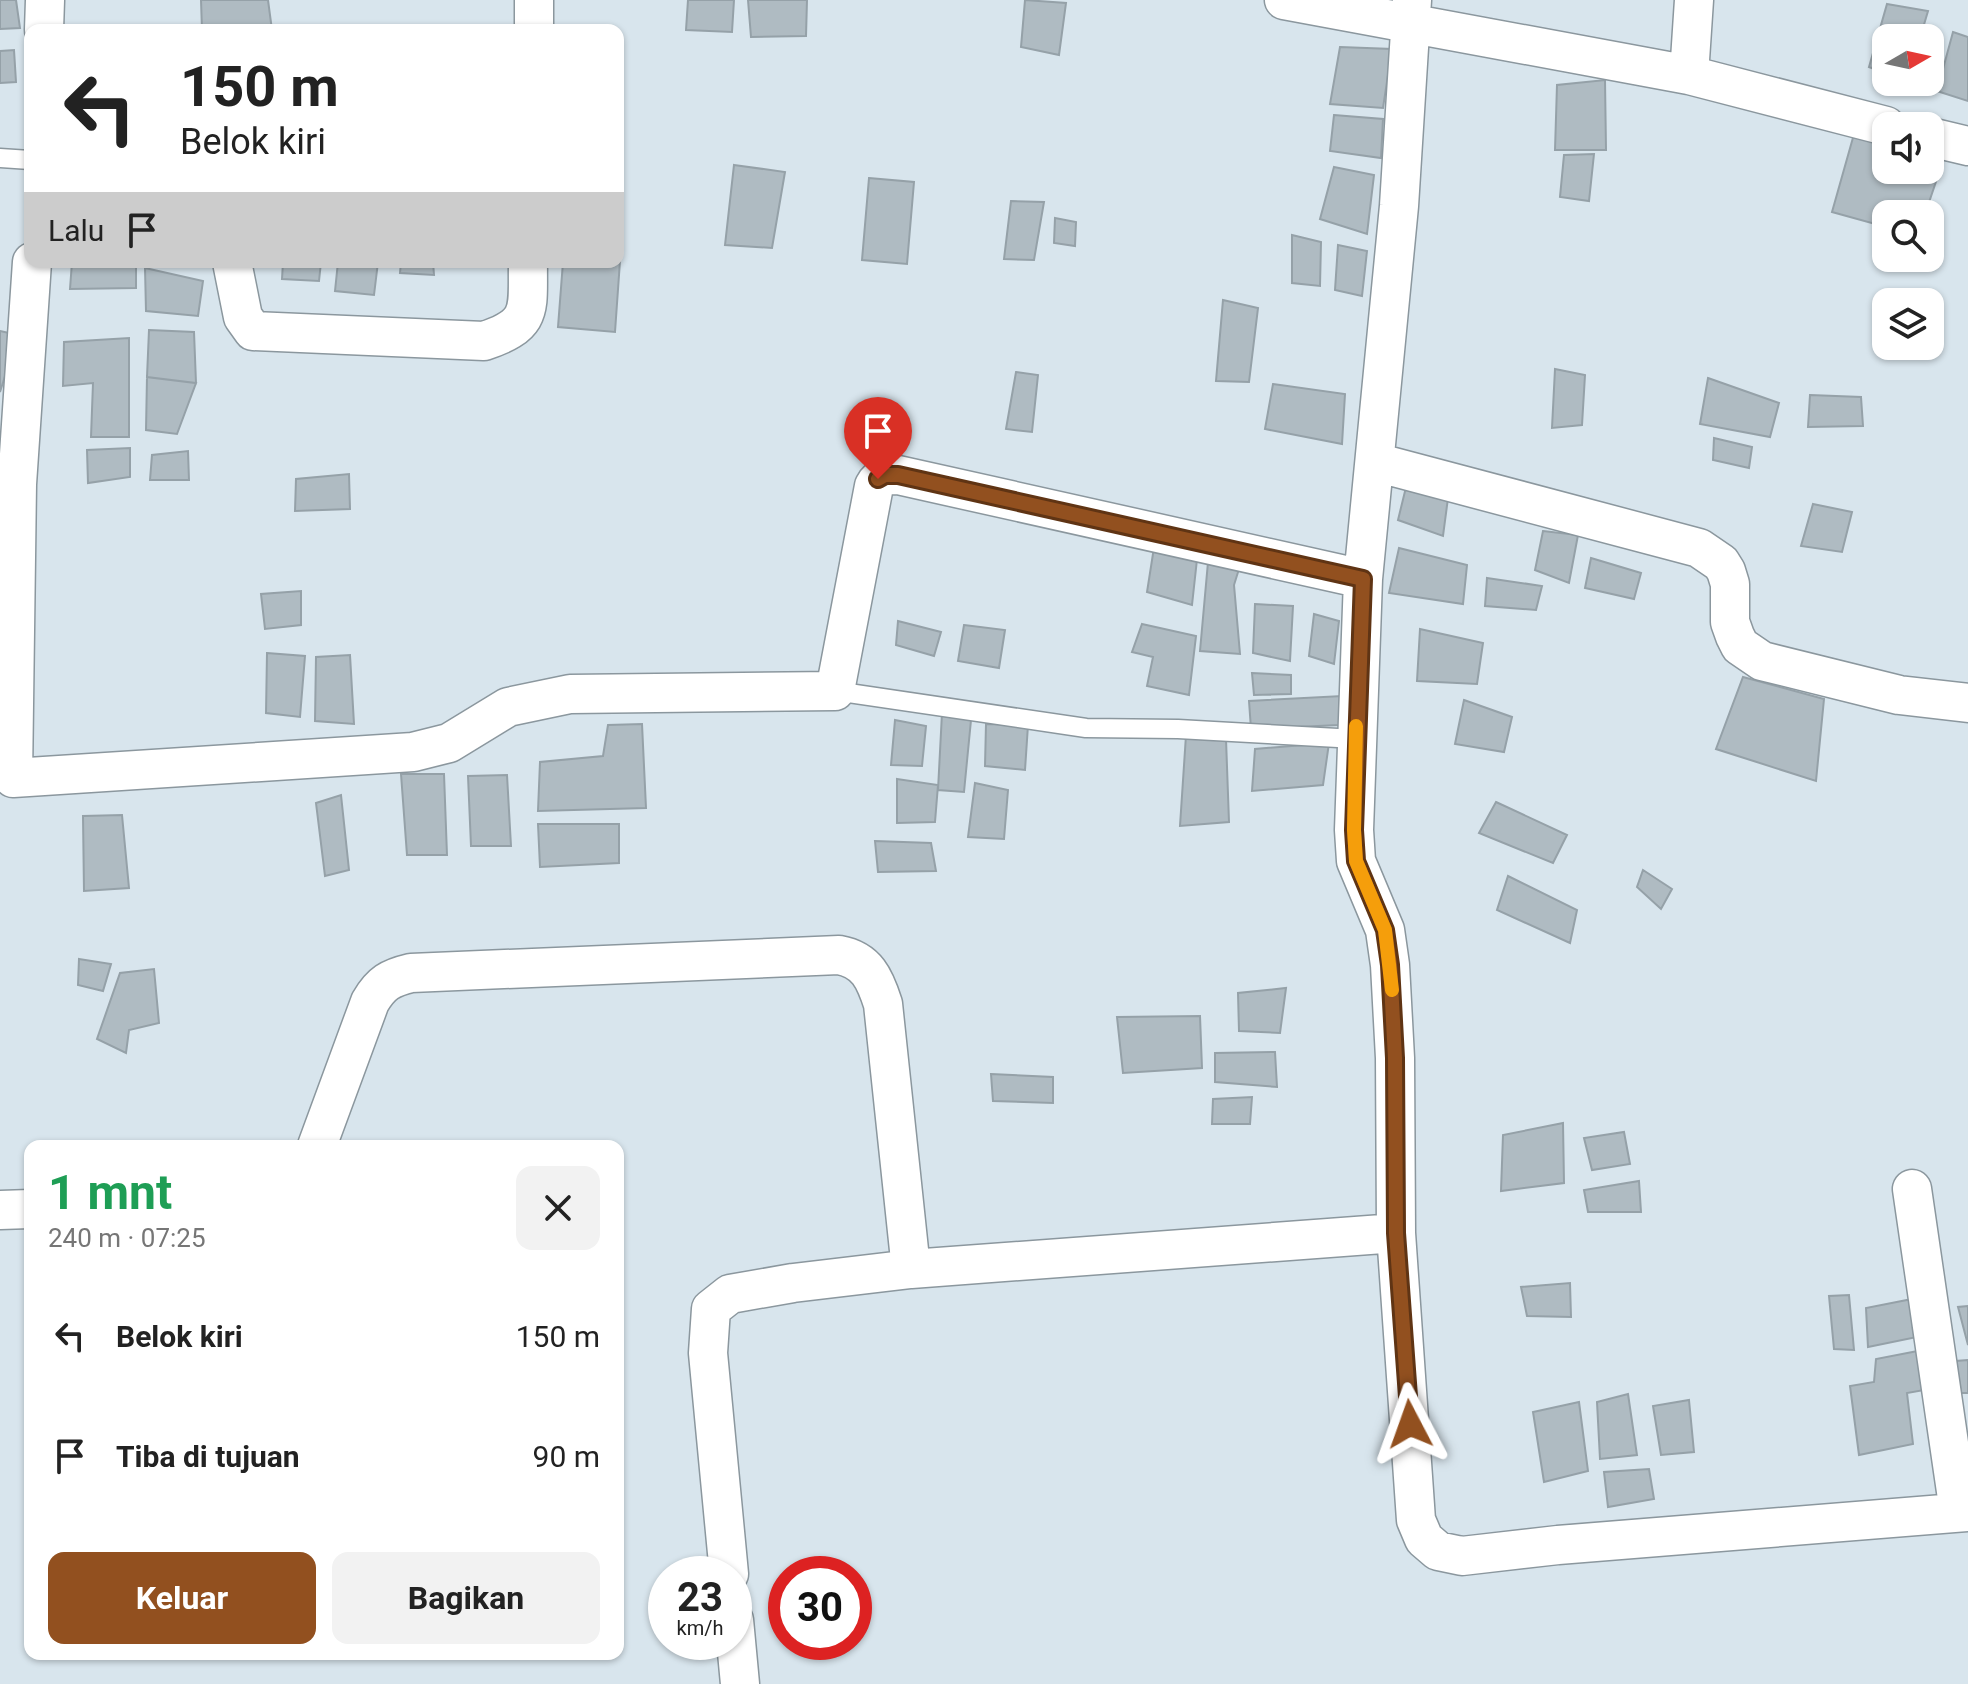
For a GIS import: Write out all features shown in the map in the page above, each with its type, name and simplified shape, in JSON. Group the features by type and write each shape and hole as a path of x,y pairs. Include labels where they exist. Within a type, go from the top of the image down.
{"street":[{"path":"44,24 45,0"},
{"path":"534,0 534,24"},
{"path":"1284,0 1412,12 1689,75 1872,122"},
{"path":"1689,75 1694,0"},
{"path":"1412,12 1399,206 1363,579 1354,830 1356,861 1385,930 1390,965 1395,1058 1396,1233 1416,1520 1424,1539 1438,1551 1462,1556 1485,1555 1558,1545 1963,1512 1912,1189"},
{"path":"1944,140 1968,146"},
{"path":"32,268 17,484 6,778 413,752 449,743 508,707 570,694 835,691 874,486 885,475 898,475 1084,515 1363,579"},
{"path":"233,268 243,317 253,331 484,341 519,326 527,310 528,268"},
{"path":"1375,462 1699,548 1721,563 1726,571 1730,584 1730,622 1735,636 1740,646 1762,661 1899,695 1968,703"},
{"path":"319,1140 370,1002 379,985 392,977 411,973 839,955 855,958 875,980 883,1004 911,1269"},
{"path":"0,1210 24,1209"},
{"path":"727,1556 708,1353 711,1309 730,1294 911,1269 1396,1233"},
{"path":"738,1660 740,1684"}],"lane":[{"path":"0,158 24,160"},
{"path":"835,691 1086,728 1178,729 1356,739"}],"building":[{"path":"0,0 16,0 20,28 0,29"},
{"path":"201,0 268,0 271,24 202,24"},
{"path":"688,0 734,0 732,32 686,30"},
{"path":"748,0 807,0 806,36 751,37"},
{"path":"1025,0 1066,3 1059,55 1021,47"},
{"path":"1887,4 1928,11 1924,24 1881,24"},
{"path":"1953,32 1968,37 1968,101 1944,93 1944,65"},
{"path":"1340,47 1392,49 1383,108 1330,104"},
{"path":"14,50 16,82 0,83 0,51"},
{"path":"1605,80 1606,150 1555,150 1557,85"},
{"path":"1334,115 1383,119 1381,158 1330,151"},
{"path":"1856,127 1872,133 1872,184 1935,184 1930,200 1872,200 1872,223 1832,212"},
{"path":"1594,154 1589,201 1560,197 1564,155"},
{"path":"734,165 785,172 772,248 725,245"},
{"path":"1334,167 1374,175 1367,234 1320,219"},
{"path":"869,178 914,182 907,264 862,260"},
{"path":"1011,201 1044,202 1034,260 1004,259"},
{"path":"1055,218 1076,222 1075,246 1054,243"},
{"path":"1292,235 1321,242 1320,286 1292,283"},
{"path":"1338,245 1367,251 1362,296 1335,290"},
{"path":"72,268 136,268 136,288 70,289"},
{"path":"145,268 203,281 198,316 146,311"},
{"path":"283,268 320,268 319,281 282,279"},
{"path":"337,268 377,268 374,295 335,291"},
{"path":"400,268 433,268 434,275 400,273"},
{"path":"563,268 620,268 615,332 558,327"},
{"path":"1223,300 1258,308 1249,382 1216,381"},
{"path":"149,330 194,332 196,383 147,377"},
{"path":"0,331 18,335 0,392"},
{"path":"129,338 129,437 91,437 93,383 63,386 64,342"},
{"path":"1555,369 1585,375 1582,425 1552,428"},
{"path":"1016,372 1038,375 1032,432 1006,429"},
{"path":"147,377 196,383 177,434 146,430"},
{"path":"1708,378 1779,403 1770,437 1700,424"},
{"path":"1273,384 1345,394 1342,444 1265,429"},
{"path":"1810,395 1861,397 1863,426 1808,427"},
{"path":"1714,438 1752,447 1749,468 1713,460"},
{"path":"130,448 130,477 88,483 87,450"},
{"path":"188,451 189,480 150,480 152,455"},
{"path":"349,474 350,509 295,511 296,479"},
{"path":"1407,483 1448,498 1443,536 1398,520"},
{"path":"1813,504 1852,512 1842,552 1801,546"},
{"path":"1543,531 1578,535 1569,583 1535,570"},
{"path":"1155,541 1198,550 1192,605 1147,592"},
{"path":"1399,548 1467,565 1463,604 1389,593"},
{"path":"1209,551 1243,556 1234,585 1240,654 1200,651"},
{"path":"1591,558 1641,573 1634,599 1585,588"},
{"path":"1487,578 1542,586 1536,610 1485,606"},
{"path":"301,591 301,625 265,629 261,594"},
{"path":"1255,604 1293,606 1290,661 1253,653"},
{"path":"1314,614 1339,621 1334,664 1309,656"},
{"path":"898,621 941,632 934,656 896,645"},
{"path":"1142,624 1196,636 1189,695 1147,686 1153,657 1132,652"},
{"path":"964,625 1005,630 999,668 958,661"},
{"path":"1420,629 1483,643 1477,684 1417,681"},
{"path":"267,653 305,656 300,717 266,713"},
{"path":"350,655 354,724 315,721 316,657"},
{"path":"1252,673 1291,675 1291,694 1254,695"},
{"path":"1743,677 1824,699 1816,781 1716,749"},
{"path":"1342,696 1339,725 1251,729 1249,701"},
{"path":"1464,700 1512,717 1504,752 1455,744"},
{"path":"942,713 971,720 964,792 938,790"},
{"path":"895,720 926,726 922,766 891,765"},
{"path":"642,724 646,808 538,811 540,762 603,756 608,725"},
{"path":"986,724 1028,725 1025,770 985,766"},
{"path":"1186,735 1226,739 1229,822 1180,826"},
{"path":"1329,743 1323,785 1252,791 1255,749"},
{"path":"401,774 444,774 447,855 407,855"},
{"path":"507,775 511,846 471,846 468,776"},
{"path":"897,779 938,785 935,822 897,823"},
{"path":"975,783 1008,790 1004,839 968,837"},
{"path":"341,795 349,870 325,876 316,803"},
{"path":"1496,802 1567,835 1553,863 1479,833"},
{"path":"122,815 129,888 84,891 83,816"},
{"path":"538,824 619,824 619,863 540,867"},
{"path":"875,841 931,843 936,871 878,872"},
{"path":"1643,870 1672,889 1661,909 1637,887"},
{"path":"1508,876 1577,910 1570,943 1497,910"},
{"path":"79,959 111,964 103,991 78,985"},
{"path":"154,969 159,1023 129,1030 126,1053 97,1039 120,973"},
{"path":"1286,988 1280,1033 1239,1031 1238,993"},
{"path":"1200,1016 1202,1068 1123,1073 1117,1017"},
{"path":"1275,1052 1277,1087 1215,1082 1215,1053"},
{"path":"991,1074 1053,1077 1053,1103 993,1101"},
{"path":"1252,1097 1250,1124 1212,1124 1213,1099"},
{"path":"1563,1123 1564,1183 1501,1191 1503,1135"},
{"path":"1624,1132 1630,1164 1592,1170 1584,1138"},
{"path":"1639,1181 1641,1212 1588,1212 1584,1190"},
{"path":"1570,1283 1571,1317 1527,1316 1521,1287"},
{"path":"1849,1295 1854,1350 1834,1349 1829,1296"},
{"path":"1912,1299 1917,1337 1868,1347 1866,1308"},
{"path":"1968,1306 1968,1345 1958,1307"},
{"path":"1928,1349 1930,1389 1907,1393 1913,1444 1859,1455 1850,1386 1874,1382 1876,1359"},
{"path":"1968,1360 1968,1393 1961,1393 1956,1361"},
{"path":"1628,1394 1637,1455 1600,1459 1597,1402"},
{"path":"1689,1400 1694,1452 1661,1455 1653,1406"},
{"path":"1579,1402 1588,1471 1544,1482 1533,1412"},
{"path":"1649,1469 1654,1499 1608,1507 1604,1472"}],"slow traffic":[{"path":"1356,726 1356,861 1385,930 1392,990"}],"route":[{"path":"878,479 885,475 898,475 1363,579 1354,830 1356,861 1385,930 1390,965 1395,1058 1396,1233 1410,1424"}]}
